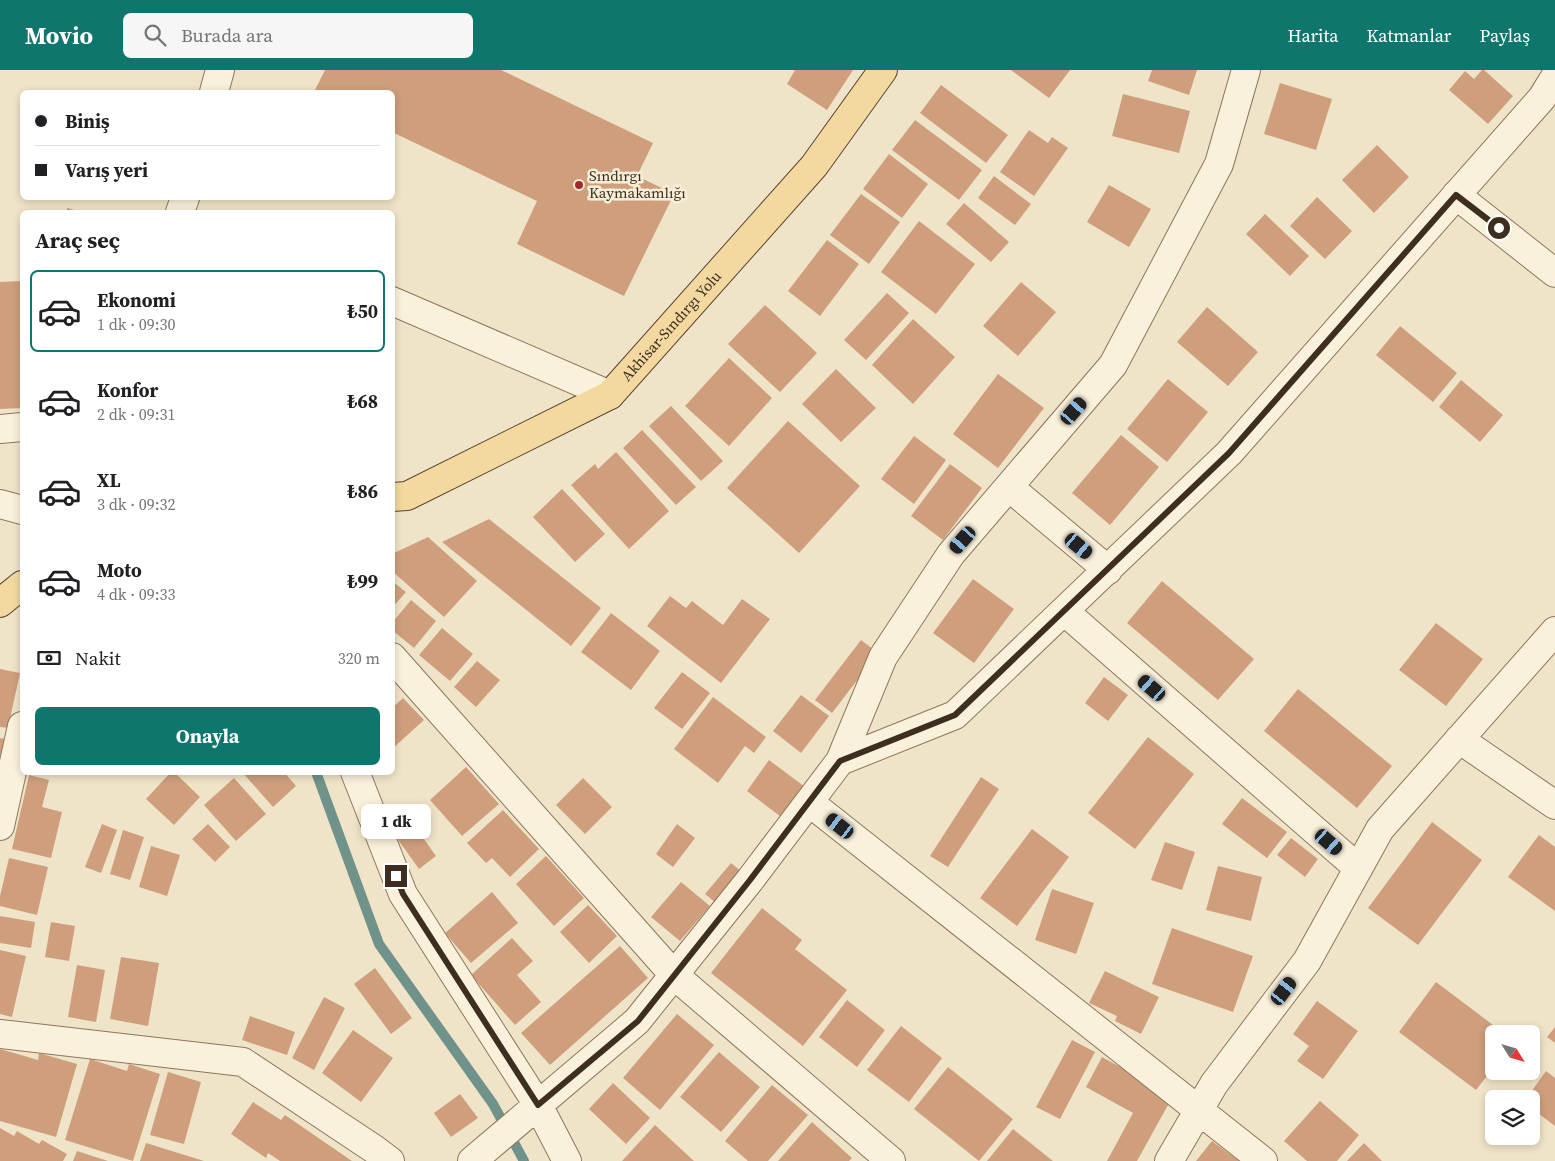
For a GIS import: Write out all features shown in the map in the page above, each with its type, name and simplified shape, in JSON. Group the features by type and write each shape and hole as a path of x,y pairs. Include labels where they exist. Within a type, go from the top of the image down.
{"main road":[{"name":"Akhisar-Sındırgı Yolu","path":"395,498 407,496 610,395 814,166 883,70"},
{"path":"0,602 20,587"}],"street":[{"path":"215,90 220,70"},
{"path":"480,1154 638,1021 750,880 840,761 883,657 951,554 1112,365 1219,164 1246,70"},
{"path":"840,761 955,715 1108,570 1229,453 1542,98 1555,77"},
{"path":"1456,195 1555,274"},
{"path":"395,302 610,395"},
{"path":"0,428 20,427"},
{"path":"1009,487 1108,570"},
{"path":"0,504 20,509"},
{"path":"1064,611 1358,868"},
{"path":"1169,1161 1214,1084 1307,960 1380,828 1555,631"},
{"path":"395,660 674,975 891,1161"},
{"path":"0,826 20,735"},
{"path":"1459,739 1555,806"},
{"path":"356,775 403,894 567,1161"},
{"path":"809,802 1263,1161"},
{"path":"0,1034 243,1062 390,1161"}],"building":[{"name":"Sındırgı Kaymakamlığı","path":"325,70 501,70 653,143 637,176 674,194 624,296 517,244 537,201 395,133 395,90 315,90"},
{"path":"795,70 853,70 827,110 787,84"},
{"path":"1011,70 1070,70 1049,98"},
{"path":"1152,70 1197,70 1189,95 1148,81"},
{"path":"1482,70 1513,96 1488,124 1449,90 1465,71 1474,79"},
{"path":"1280,83 1332,99 1316,150 1264,134"},
{"path":"941,85 1008,135 986,163 920,113"},
{"path":"1123,94 1190,111 1179,153 1112,136"},
{"path":"915,120 982,170 959,200 892,150"},
{"path":"1029,130 1048,143 1052,137 1068,148 1034,196 1000,172"},
{"path":"1377,145 1409,177 1374,213 1342,180"},
{"path":"889,154 928,184 902,218 863,189"},
{"path":"994,176 1031,204 1015,225 978,198"},
{"path":"1109,185 1151,209 1129,247 1087,222"},
{"path":"861,194 900,222 869,264 830,235"},
{"path":"1317,197 1352,231 1325,259 1290,226"},
{"path":"964,203 1009,242 991,262 946,224"},
{"path":"1265,214 1309,256 1290,276 1246,234"},
{"path":"919,221 975,264 936,314 881,272"},
{"path":"827,240 859,264 820,316 788,291"},
{"path":"20,281 20,408 0,409 0,282"},
{"path":"1021,282 1056,312 1018,356 983,326"},
{"path":"887,293 909,313 866,360 844,340"},
{"path":"765,305 817,353 780,392 728,344"},
{"path":"1207,307 1258,352 1228,386 1177,342"},
{"path":"913,319 955,357 913,404 872,365"},
{"path":"1400,326 1457,373 1433,402 1376,355"},
{"path":"729,358 772,398 729,446 685,406"},
{"path":"836,369 876,408 841,442 802,404"},
{"path":"998,374 1044,408 998,468 953,434"},
{"path":"1168,379 1208,412 1167,462 1127,429"},
{"path":"1461,380 1503,415 1480,442 1439,407"},
{"path":"671,406 723,461 701,481 649,426"},
{"path":"788,421 860,486 799,553 727,488"},
{"path":"642,430 696,487 676,505 623,448"},
{"path":"1121,435 1159,467 1110,525 1072,493"},
{"path":"914,436 946,460 914,504 881,479"},
{"path":"616,452 669,511 629,549 571,485 595,464 598,469"},
{"path":"950,464 982,488 943,540 911,516"},
{"path":"562,489 605,534 575,562 533,517"},
{"path":"489,519 601,608 571,646 442,542"},
{"path":"428,537 477,581 444,617 395,574 395,553"},
{"path":"973,579 1014,609 974,663 933,633"},
{"path":"1162,581 1254,659 1218,700 1127,623"},
{"path":"395,583 406,592 395,605"},
{"path":"670,596 686,608 692,601 723,625 742,599 770,619 721,683 647,626"},
{"path":"411,600 436,621 414,648 395,632 395,619"},
{"path":"611,613 660,651 631,690 581,652"},
{"path":"1436,623 1483,659 1446,706 1399,670"},
{"path":"442,628 473,654 450,681 419,655"},
{"path":"861,640 878,653 832,713 815,700"},
{"path":"477,661 500,680 476,707 454,687"},
{"path":"0,669 20,673 8,728 0,727"},
{"path":"682,672 710,693 682,729 654,708"},
{"path":"1104,677 1128,695 1108,721 1085,703"},
{"path":"1298,689 1392,766 1357,808 1264,731"},
{"path":"801,695 829,716 801,753 773,731"},
{"path":"713,697 766,737 754,753 745,746 718,783 674,749"},
{"path":"403,698 424,720 395,746 395,705"},
{"path":"1148,737 1194,774 1135,849 1088,813"},
{"path":"0,738 5,739 1,754 0,754"},
{"path":"769,760 813,793 789,823 747,791"},
{"path":"466,767 499,804 462,836 430,800"},
{"path":"29,775 49,780 42,807 62,812 51,858 12,849"},
{"path":"168,775 177,775 200,797 174,825 146,799"},
{"path":"245,775 287,775 296,786 273,807"},
{"path":"981,777 999,789 948,867 930,856"},
{"path":"234,778 266,814 236,841 204,805"},
{"path":"583,778 612,807 585,834 556,805"},
{"path":"1242,798 1287,832 1267,858 1222,824"},
{"path":"503,810 539,849 510,877 492,858 486,863 467,843"},
{"path":"409,818 436,856 419,869 391,830"},
{"path":"1432,822 1482,860 1418,945 1368,908"},
{"path":"102,824 117,830 101,873 85,867"},
{"path":"208,824 230,847 215,862 192,839"},
{"path":"677,824 695,838 673,867 656,854"},
{"path":"1032,829 1069,857 1017,926 980,898"},
{"path":"123,830 144,837 130,880 110,874"},
{"path":"1539,835 1555,847 1555,911 1508,877"},
{"path":"1291,838 1318,859 1305,877 1277,855"},
{"path":"1165,842 1195,852 1182,890 1151,880"},
{"path":"151,846 180,855 167,896 139,887"},
{"path":"546,856 584,898 554,926 516,884"},
{"path":"9,858 48,867 37,915 0,906 0,896"},
{"path":"731,863 742,872 716,903 705,894"},
{"path":"1218,866 1262,877 1251,921 1206,910"},
{"path":"681,882 710,906 680,941 651,917"},
{"path":"1052,889 1094,903 1076,954 1035,940"},
{"path":"492,892 518,923 471,963 445,933"},
{"path":"588,905 617,936 589,963 560,932"},
{"path":"762,908 802,940 795,949 847,990 803,1046 711,973"},
{"path":"0,916 35,922 31,948 0,943"},
{"path":"51,922 75,926 69,961 45,957"},
{"path":"1172,928 1253,956 1233,1012 1152,984"},
{"path":"512,938 533,961 517,975 541,1002 515,1025 471,975"},
{"path":"620,946 648,978 550,1065 521,1033"},
{"path":"0,950 26,956 12,1017 0,1014"},
{"path":"121,957 159,963 148,1026 110,1019"},
{"path":"77,965 105,970 96,1022 68,1017"},
{"path":"375,968 412,1018 391,1034 354,984"},
{"path":"1105,971 1159,997 1141,1034 1115,1021 1117,1016 1089,1003"},
{"path":"1436,982 1493,1025 1485,1025 1485,1078 1476,1090 1399,1032"},
{"path":"324,997 345,1008 314,1070 292,1058"},
{"path":"847,1000 885,1030 857,1067 819,1037"},
{"path":"1317,1001 1358,1031 1323,1079 1297,1061 1309,1046 1293,1034"},
{"path":"677,1014 714,1045 660,1110 623,1078"},
{"path":"250,1016 295,1032 287,1055 242,1040"},
{"path":"901,1026 942,1058 909,1102 867,1070"},
{"path":"1555,1027 1555,1043 1547,1037"},
{"path":"353,1030 393,1058 361,1102 322,1073"},
{"path":"1072,1040 1095,1052 1060,1119 1036,1107"},
{"path":"0,1049 38,1060 39,1053 77,1064 56,1137 0,1121"},
{"path":"719,1052 760,1087 721,1132 680,1097"},
{"path":"1102,1057 1173,1096 1137,1161 1107,1161 1133,1113 1086,1087"},
{"path":"90,1059 127,1071 129,1064 160,1074 133,1161 65,1140"},
{"path":"948,1067 1013,1119 979,1161 914,1109"},
{"path":"1546,1071 1555,1078 1555,1126 1540,1115 1540,1090 1532,1090"},
{"path":"168,1072 201,1082 184,1144 150,1135"},
{"path":"613,1083 650,1118 626,1144 589,1109"},
{"path":"772,1085 808,1115 768,1161 748,1161 725,1141"},
{"path":"460,1094 478,1118 451,1137 434,1113"},
{"path":"1320,1101 1359,1135 1337,1161 1307,1161 1284,1141"},
{"path":"253,1102 281,1120 285,1115 352,1161 280,1161 268,1153 266,1158 231,1134"},
{"path":"812,1122 852,1158 849,1161 778,1161"},
{"path":"655,1125 694,1161 622,1161"},
{"path":"0,1128 14,1136 17,1131 39,1144 42,1140 67,1154 63,1161 0,1161"},
{"path":"1013,1129 1053,1161 987,1161"},
{"path":"1212,1141 1239,1161 1196,1161"},
{"path":"146,1143 204,1161 140,1161"},
{"path":"1364,1143 1382,1161 1347,1161"},
{"path":"77,1151 108,1161 73,1161"}],"waterway":[{"path":"317,775 379,944 493,1104 524,1161"}],"place":[{"name":"Sındırgı Kaymakamlığı","path":"579,185"}],"route":[{"path":"396,876 403,894 538,1105 638,1021 750,880 840,761 955,715 1229,453 1456,195 1499,228"}]}
